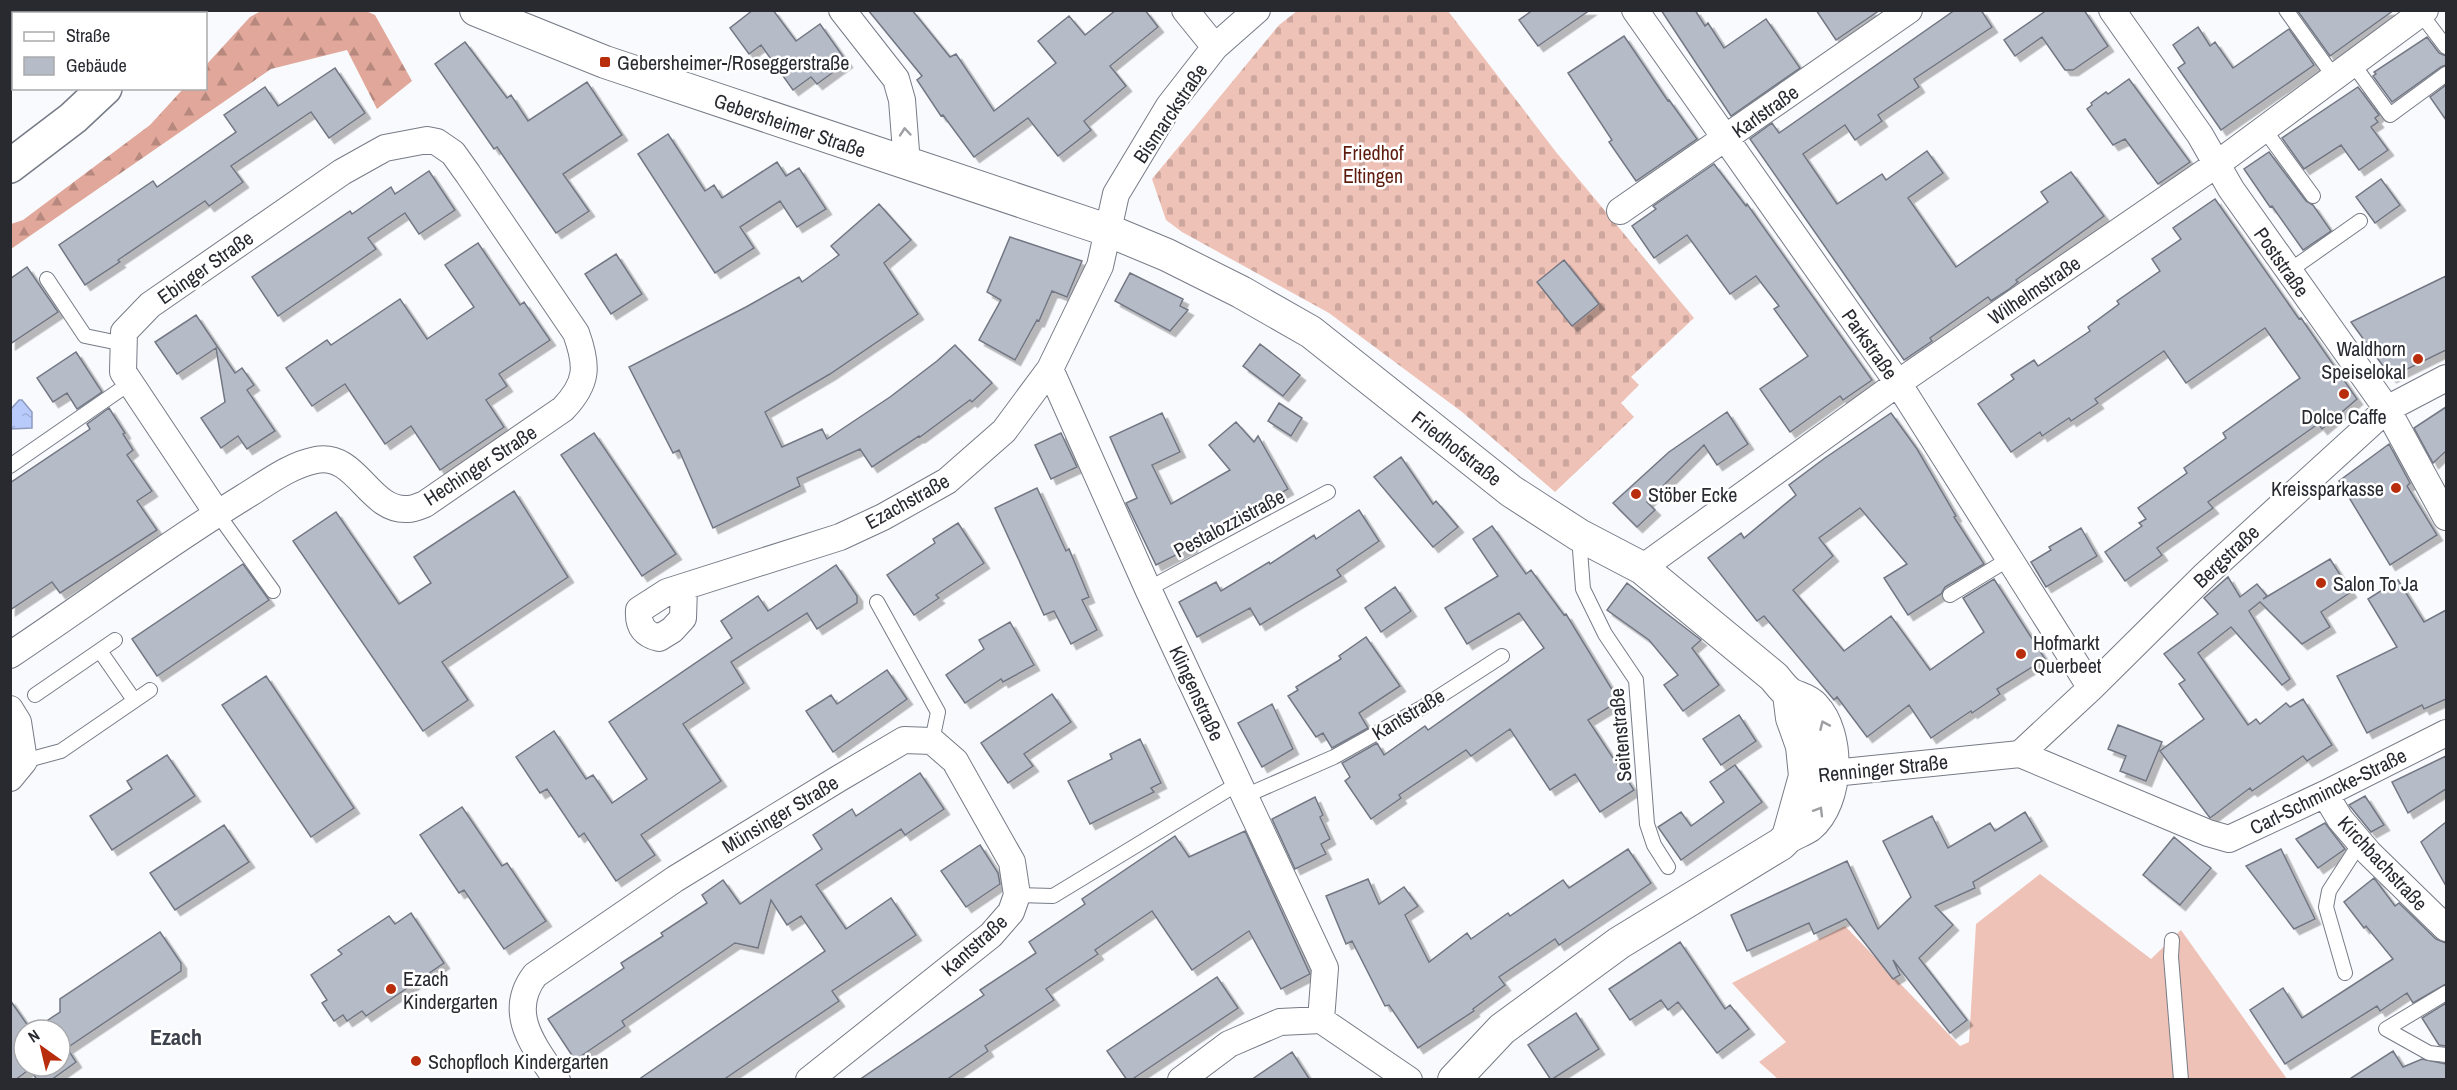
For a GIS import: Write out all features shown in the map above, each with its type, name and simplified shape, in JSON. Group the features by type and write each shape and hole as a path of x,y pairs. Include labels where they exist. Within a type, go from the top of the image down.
{"main road":[{"path":"10,166 73,118 103,90"}],"street":[{"name":"Gebersheimer Straße","path":"476,10 605,62 1107,230"},
{"path":"842,10 896,79 902,100 907,164"},
{"path":"1185,10 1215,47"},
{"name":"Bismarckstraße","path":"1107,230 1116,194 1169,106 1215,47 1257,10"},
{"name":"Parkstraße","path":"1635,10 1898,383 2091,688"},
{"name":"Karlstraße","path":"1620,211 1909,10"},
{"name":"Poststraße","path":"2112,10 2200,135 2231,189 2387,409 2446,517"},
{"name":"Wilhelmstraße","path":"1642,568 1898,383 2217,164 2424,11"},
{"name":"Ebinger Straße","path":"123,344 124,332 150,305 342,172 385,148 427,140 437,142 453,153 468,174"},
{"name":"Hechinger Straße","path":"10,655 217,513 297,465 319,459 334,461 350,470 384,504 409,509 426,504 564,409 580,389 584,354 576,333 468,174"},
{"name":"Ezachstraße","path":"684,587 840,537 883,517 947,481 1004,431 1050,369 1100,266 1107,230"},
{"name":"Friedhofstraße","path":"1107,230 1209,276 1311,332 1511,491 1579,535 1642,568 1774,677 1789,693 1792,718 1802,746 1819,774"},
{"path":"123,344 123,372 217,513"},
{"name":"Klingenstraße","path":"1050,369 1148,589 1325,968 1321,1020"},
{"name":"Bergstraße","path":"2020,754 2091,688 2206,573 2387,409 2446,378"},
{"path":"10,709 18,722 17,770"},
{"name":"Carl-Schmincke-Straße","path":"2208,832 2229,839 2446,733"},
{"name":"Münsinger Straße","path":"552,1078 525,1030 522,999 527,985 535,975 675,879 838,778 904,740 932,741"},
{"path":"932,741 955,761 1012,862 1017,896"},
{"name":"Renninger Straße","path":"1454,1080 1502,1029 1619,943 1780,844 1788,837 1819,774 2020,754 2208,832"},
{"name":"Kirchbachstraße","path":"2325,794 2340,819 2360,843 2446,928"},
{"name":"Kantstraße","path":"809,1080 991,935 1011,912 1017,896"},
{"path":"1181,1080 1229,1044 1280,1022 1321,1020 1409,1080"}],"lane":[{"path":"2286,10 2390,115 2446,74"},
{"path":"2424,11 2446,47"},
{"path":"2264,129 2313,196"},
{"path":"2289,271 2360,221"},
{"path":"47,279 86,336 123,344"},
{"path":"10,466 130,383"},
{"name":"Pestalozzistraße","path":"1148,589 1328,492"},
{"path":"217,513 273,591"},
{"name":"Seitenstraße","path":"1579,535 1583,589 1605,634 1635,680 1647,824 1654,845 1668,867"},
{"path":"1950,595 2009,559"},
{"path":"877,602 938,712 932,741"},
{"path":"35,695 115,640"},
{"path":"100,651 134,700"},
{"name":"Kantstraße","path":"1017,896 1053,896 1242,790 1334,757 1423,707 1502,656"},
{"path":"17,770 61,751 150,690"},
{"path":"2345,973 2326,908 2329,891 2360,843"},
{"path":"2172,940 2171,957 2181,1080"},
{"path":"2446,993 2386,1029 2429,1053 2446,1055"}],"green space":[{"path":"263,10 366,11 375,15 412,81 377,109 347,50 271,69 11,249 11,224 23,220 150,125 182,90 207,90 207,64 250,17"},
{"name":"Friedhof Eltingen","path":"1297,11 1448,11 1556,152 1694,318 1631,377 1639,385 1621,403 1634,417 1555,492 1462,412 1329,313 1182,232 1166,220 1152,179 1279,25"},
{"path":"2040,874 2151,959 2181,930 2287,1079 1778,1079 1759,1062 1786,1042 1732,983 1845,926 1960,1046 1969,1042 1976,924"}],"water":[{"path":"19,400 22,400 32,412 32,428 11,429 11,409"}],"building":[{"path":"753,10 773,10 796,41 820,24 847,62 817,84 811,77 793,90 761,45 749,54 730,28"},
{"path":"868,10 912,10 950,57 956,54 994,111 1056,63 1038,41 1069,16 1085,35 1116,10 1145,10 1158,27 1110,66 1126,86 1084,121 1091,130 1058,156 1028,118 974,157 943,115 941,116 917,80 922,76"},
{"path":"1533,10 1590,10 1538,46 1519,20"},
{"path":"1661,10 1695,10 1705,26 1708,23 1724,48 1766,19 1800,68 1731,116"},
{"path":"1816,10 1880,10 1836,40"},
{"path":"1955,10 1981,10 1992,27 1914,79 1919,87 1878,115 1882,121 1855,140 1845,125 1803,154 1837,204 1882,174 1886,180 1927,151 1943,173 1908,198 1956,267 2048,202 2041,192 2071,172 2104,216 2016,280 2018,282 2008,290 1991,301 1988,297 1930,338 1932,341 1904,360 1750,139 1772,123 1779,133"},
{"path":"2047,10 2084,10 2108,46 2073,70 2065,70 2042,37 2015,56 2004,40"},
{"path":"2297,10 2394,10 2330,56"},
{"path":"2198,27 2210,46 2215,42 2233,68 2289,29 2314,65 2221,130 2178,68 2185,63 2173,45"},
{"path":"1624,36 1697,139 1636,181 1609,142 1612,140 1568,73"},
{"path":"2427,37 2439,53 2446,56 2446,65 2392,102 2373,76 2376,74 2374,72"},
{"path":"465,42 507,98 511,95 528,121 587,82 622,135 563,174 589,211 556,233 497,147 494,149 435,64"},
{"path":"335,68 365,113 329,138 311,112 231,166 243,182 209,206 205,201 85,285 59,245 153,181 157,187 236,132 224,115 265,87 278,106"},
{"path":"2129,79 2190,162 2158,184 2125,139 2113,145 2087,109 2092,105 2091,103 2106,92 2108,94"},
{"path":"2446,85 2446,120 2430,97"},
{"path":"2358,87 2379,115 2375,118 2378,122 2371,127 2388,150 2359,170 2341,145 2304,169 2282,138"},
{"path":"668,134 705,191 714,185 722,198 777,162 786,176 799,168 826,209 797,227 780,201 740,227 754,248 715,273 638,154"},
{"path":"2269,152 2306,201 2313,205 2331,231 2303,250 2244,169"},
{"path":"1714,164 1746,206 1747,204 1872,380 1843,400 1840,396 1790,432 1760,389 1808,356 1774,309 1779,306 1756,276 1730,294 1687,235 1654,258 1632,226 1656,209 1653,206"},
{"path":"429,171 455,210 419,234 405,213 368,238 376,249 278,316 252,277 350,211 352,214 391,187 395,194"},
{"path":"2381,179 2400,205 2375,223 2356,197"},
{"path":"2215,199 2357,399 2322,429 2318,424 2208,502 2213,508 2157,548 2162,555 2125,581 2105,552 2142,526 2139,523 2146,519 2138,508 2187,473 2184,468 2226,438 2223,433 2300,378 2265,328 2186,383 2164,351 2095,399 2098,403 2071,421 2069,418 2042,436 2040,432 2011,452 1978,404 2014,379 2011,375 2034,360 2038,366 2090,331 2088,327 2119,304 2117,301 2160,271 2152,259 2181,239 2173,228"},
{"path":"879,204 911,240 884,263 918,314 830,374 765,412 782,447 822,429 827,439 890,397 955,345 992,383 972,402 970,400 920,437 872,467 860,449 797,478 800,486 713,528 679,450 673,453 629,367 799,277 802,282 839,255 831,246"},
{"path":"1010,237 1082,261 1067,297 1052,291 1039,321 1037,320 1015,360 979,340 1001,300 987,292"},
{"path":"478,243 520,305 524,302 550,340 499,374 507,386 486,400 504,427 440,470 411,426 385,444 345,384 312,406 286,368 327,340 331,345 400,299 427,339 474,307 445,265"},
{"path":"616,254 642,294 611,314 585,274"},
{"path":"1564,260 1599,304 1572,326 1537,282"},
{"path":"27,267 58,312 10,344 10,279"},
{"path":"1130,273 1183,299 1180,306 1188,310 1170,331 1115,301"},
{"path":"2446,276 2446,350 2391,377 2351,322"},
{"path":"196,315 235,373 242,368 254,385 247,390 275,431 247,449 238,436 221,448 201,418 225,402 216,348 177,374 155,342"},
{"path":"1260,344 1300,375 1283,396 1243,366"},
{"path":"76,352 102,392 77,409 67,393 53,402 37,378"},
{"path":"1279,403 1302,418 1291,436 1268,421"},
{"path":"2446,407 2446,451 2433,463 2414,428"},
{"path":"109,408 133,450 127,455 152,491 137,501 157,530 60,593 52,582 10,610 10,483 90,429 87,424"},
{"path":"1727,412 1748,444 1717,465 1704,445 1647,502 1655,510 1637,527 1613,503 1669,452"},
{"path":"1162,413 1180,452 1152,465 1171,504 1230,470 1209,445 1236,422 1254,442 1258,436 1288,489 1191,545 1192,547 1156,565 1126,503 1137,498 1110,437"},
{"path":"1891,413 1917,449 1956,516 1954,517 1984,564 1945,587 1941,594 1908,615 1884,578 1907,564 1860,508 1819,538 1833,556 1793,590 1844,651 1891,616 1930,670 1984,632 1963,598 1994,579 2045,659 1997,689 2000,694 1931,738 1909,705 1867,737 1837,697 1834,700 1764,616 1757,621 1708,558 1741,533 1744,538 1796,495 1789,485"},
{"path":"594,433 676,554 642,576 561,455"},
{"path":"1061,433 1077,467 1051,479 1035,445"},
{"path":"2389,444 2410,483 2407,486 2437,535 2390,565 2339,481"},
{"path":"1401,457 1433,504 1436,501 1458,527 1433,547 1374,477"},
{"path":"1037,488 1066,551 1069,549 1089,597 1082,600 1097,630 1071,644 1054,611 1044,615 995,508"},
{"path":"514,491 568,577 442,662 468,700 423,731 293,541 336,512 399,604 431,583 414,557"},
{"path":"1359,510 1379,541 1337,570 1341,576 1260,625 1250,608 1197,637 1179,602 1216,582 1221,591 1269,562 1270,564 1314,535 1316,539"},
{"path":"958,523 984,563 936,595 939,598 914,615 887,575 935,543 933,539"},
{"path":"1492,526 1526,574 1531,570 1564,615 1566,614 1619,701 1588,720 1634,790 1600,812 1575,774 1550,790 1510,729 1471,756 1466,750 1399,795 1401,798 1371,819 1345,781 1350,777 1342,763 1377,743 1384,755 1425,726 1428,730 1544,648 1519,613 1467,644 1445,608 1498,576 1473,539"},
{"path":"2081,528 2097,556 2046,587 2031,562 2051,550 2049,547"},
{"path":"2330,559 2351,592 2321,612 2330,627 2302,644 2260,602 2249,611 2290,679 2282,685 2231,627 2198,653 2248,725 2256,719 2260,724 2286,703 2290,707 2303,699 2332,745 2307,761 2303,756 2252,791 2250,788 2210,818 2160,751 2204,719 2179,684 2185,680 2164,654 2218,614 2204,598 2228,577 2240,597 2257,584 2267,596 2263,599"},
{"path":"243,564 269,600 157,676 132,639"},
{"path":"836,565 857,596 857,603 817,629 807,613 731,662 744,683 683,724 721,781 641,835 655,855 616,881 584,833 579,837 547,789 540,793 516,757 554,731 586,779 593,775 612,803 647,779 609,722 732,638 721,621 758,596 768,611"},
{"path":"2398,580 2424,622 2446,610 2446,699 2424,709 2422,705 2367,733 2337,676 2397,647 2368,599"},
{"path":"1627,583 1701,640 1692,648 1719,685 1683,711 1664,685 1678,675 1649,640 1607,610"},
{"path":"1395,587 1411,611 1381,632 1365,608"},
{"path":"1010,622 1034,665 1003,682 1001,679 965,703 946,675 984,649 979,640"},
{"path":"1366,637 1400,686 1359,713 1368,728 1332,748 1323,733 1316,737 1288,696 1298,690 1296,687 1341,659 1339,656"},
{"path":"887,670 907,699 833,752 806,711 831,695 837,704"},
{"path":"266,676 354,808 311,837 222,705"},
{"path":"1052,694 1071,722 1024,754 1033,766 1008,783 981,743"},
{"path":"1272,704 1293,749 1262,767 1238,723"},
{"path":"1739,715 1756,741 1721,765 1703,739"},
{"path":"2118,725 2162,742 2146,781 2120,771 2126,756 2108,749"},
{"path":"1140,739 1161,783 1151,788 1154,792 1090,824 1068,781 1112,759 1110,754"},
{"path":"167,755 195,796 112,850 90,816 132,789 127,781"},
{"path":"2446,756 2446,789 2408,813 2392,782"},
{"path":"1735,765 1762,802 1681,860 1658,827 1681,812 1691,826 1724,802 1710,782"},
{"path":"920,773 944,809 905,835 901,829 816,885 846,929 891,898 916,935 832,991 839,1001 723,1080 638,1080 825,951 801,916 787,925 771,900 758,948 735,943 622,1021 625,1026 575,1060 548,1019 624,968 621,963 663,936 661,933 707,903 702,895 723,880 740,904 822,849 813,835 852,809 856,816"},
{"path":"2365,796 2384,825 2371,832 2349,805"},
{"path":"1315,797 1323,815 1320,817 1330,839 1321,844 1326,854 1295,869 1272,819"},
{"path":"462,807 502,866 507,863 546,921 504,949 464,890 459,893 420,835"},
{"path":"2025,812 2042,841 1973,882 1975,888 1935,906 1953,925 1919,958 1967,1020 1950,1033 1893,960 1900,975 1893,979 1846,919 1814,934 1809,923 1747,951 1731,915 1847,861 1878,929 1911,897 1883,841 1932,816 1948,848 1990,823 1995,831"},
{"path":"2446,822 2446,886 2421,842"},
{"path":"2325,823 2345,849 2318,868 2296,839"},
{"path":"224,825 249,862 175,910 150,873"},
{"path":"1245,831 1310,974 1281,989 1249,931 1192,970 1152,911 1095,950 1098,954 1046,989 1054,1000 985,1046 988,1051 946,1080 859,1080 984,995 980,990 1036,953 1029,942 1085,904 1082,899 1175,836 1189,857"},
{"path":"2174,837 2211,868 2180,905 2143,875"},
{"path":"980,845 998,873 1000,884 966,907 941,871"},
{"path":"1628,849 1651,883 1559,945 1555,939 1499,977 1505,985 1473,1009 1474,1011 1418,1048 1389,1005 1385,1006 1352,941 1346,944 1326,896 1368,879 1379,904 1404,887 1418,906 1405,915 1429,962 1467,933 1471,939 1508,913 1510,916 1563,880 1569,888"},
{"path":"2281,849 2315,919 2294,929 2246,866"},
{"path":"2374,878 2395,906 2399,903 2436,939 2446,943 2446,984 2413,1003 2407,993 2380,1011 2377,1006 2285,1064 2250,1010 2283,988 2302,1018 2393,959 2344,902"},
{"path":"411,913 444,963 366,1016 362,1011 347,1021 343,1015 334,1021 322,1003 327,1000 311,975 342,954 338,950 389,916 395,924"},
{"path":"160,932 181,963 181,971 72,1045 72,1018 51,1018 60,1012 60,999"},
{"path":"1680,942 1725,1009 1730,1005 1749,1029 1717,1053 1678,1002 1668,1010 1661,1000 1630,1020 1609,989"},
{"path":"1217,977 1238,1008 1131,1080 1127,1080 1107,1051"},
{"path":"10,1000 23,1018 12,1018 12,1078 18,1078 15,1080 10,1080"},
{"path":"2446,1003 2446,1046 2439,1045 2422,1018"},
{"path":"1576,1013 1599,1049 1551,1080 1528,1045"},
{"path":"2393,1051 2403,1067 2422,1059 2446,1064 2446,1080 2348,1080"},
{"path":"1292,1052 1310,1080 1251,1080"},
{"path":"36,1078 54,1078 51,1080 37,1080"}],"place":[{"name":"Gebersheimer-/Roseggerstraße","path":"605,62"},
{"name":"Waldhorn Speiselokal","path":"2418,359"},
{"name":"Dolce Caffe","path":"2344,394"},
{"name":"Kreissparkasse","path":"2396,488"},
{"name":"Stöber Ecke","path":"1636,494"},
{"name":"Salon To Ja","path":"2321,583"},
{"name":"Hofmarkt Querbeet","path":"2021,654"},
{"name":"Ezach Kindergarten","path":"391,989"},
{"name":"Schopfloch Kindergarten","path":"416,1061"}],"district":[{"name":"Ezach","path":"176,1037"}]}
